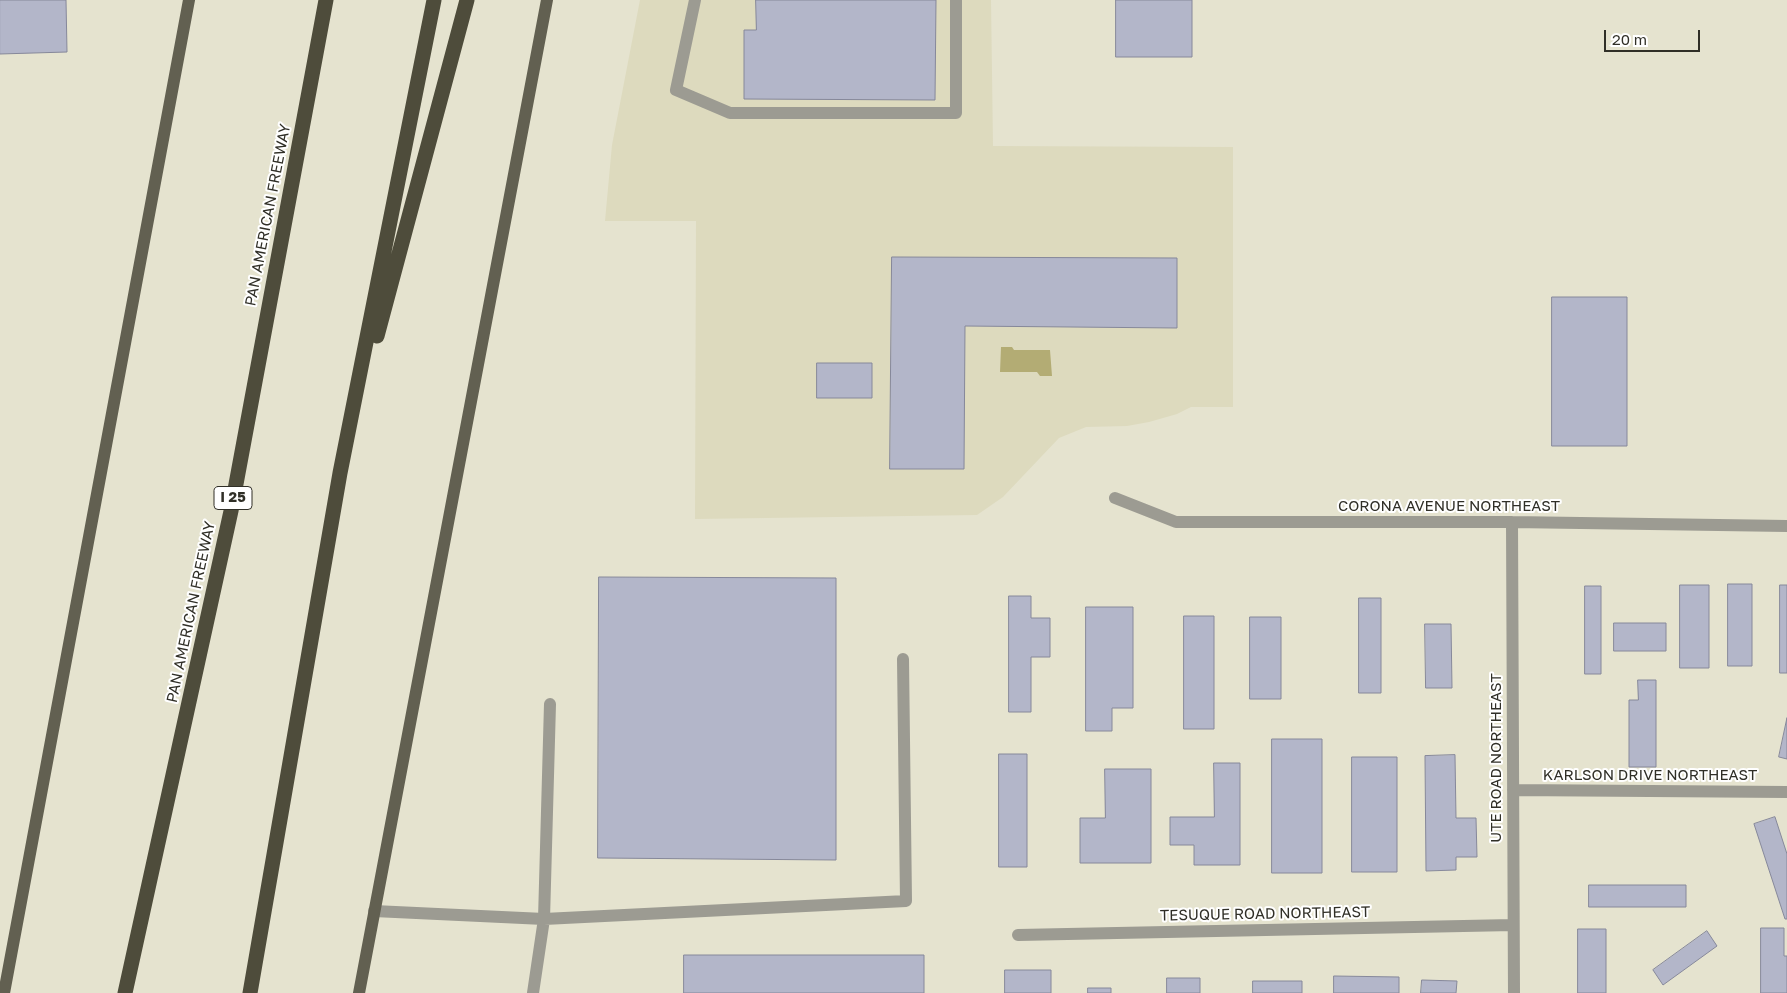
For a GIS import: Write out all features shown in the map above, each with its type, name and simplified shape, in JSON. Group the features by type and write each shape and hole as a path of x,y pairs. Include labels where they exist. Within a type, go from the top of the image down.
{"highway":[{"name":"PAN AMERICAN FREEWAY","path":"125,993 231,511 326,0"},
{"path":"250,993 340,472 434,0"},
{"path":"340,472 467,0"}],"main road":[{"path":"4,993 189,0"},
{"path":"359,993 547,0"}],"street":[{"path":"695,0 676,90 730,113 956,113 956,0"},
{"name":"CORONA AVENUE NORTHEAST","path":"1115,498 1176,522 1512,522 1787,526"},
{"name":"UTE ROAD NORTHEAST","path":"1512,522 1514,993"},
{"path":"374,911 544,919 906,901 904,659"},
{"path":"533,993 544,919 550,704"},
{"name":"KARLSON DRIVE NORTHEAST","path":"1513,790 1787,792"},
{"name":"TESUQUE ROAD NORTHEAST","path":"1018,935 1513,925"}],"shaded area":[{"path":"640,0 991,0 993,146 1233,147 1233,407 1191,407 1177,414 1149,422 1127,426 1086,427 1059,438 1003,497 977,515 695,519 696,221 605,221 612,145"},
{"path":"1001,347 1012,347 1014,350 1050,350 1052,376 1040,376 1037,372 1000,372"}],"building":[{"path":"0,0 66,0 67,52 0,54"},
{"path":"756,0 936,0 935,100 744,99 744,30 756,30"},
{"path":"1116,0 1192,0 1192,57 1116,57"},
{"path":"892,257 1177,258 1177,328 965,326 964,469 890,469"},
{"path":"1552,297 1627,297 1627,446 1552,446"},
{"path":"817,363 872,363 872,398 817,398"},
{"path":"599,577 836,578 836,860 598,858"},
{"path":"1728,584 1752,584 1752,666 1728,666"},
{"path":"1680,585 1709,585 1709,668 1680,668"},
{"path":"1780,585 1787,585 1787,673 1780,673"},
{"path":"1585,586 1601,586 1601,674 1585,674"},
{"path":"1009,596 1031,596 1031,618 1050,618 1050,657 1031,657 1031,712 1009,712"},
{"path":"1359,598 1381,598 1381,693 1359,693"},
{"path":"1086,607 1133,607 1133,708 1112,708 1112,731 1086,731"},
{"path":"1184,616 1214,616 1214,729 1184,729"},
{"path":"1250,617 1281,617 1281,699 1250,699"},
{"path":"1614,623 1666,623 1666,651 1614,651"},
{"path":"1425,624 1451,624 1452,688 1426,688"},
{"path":"1638,680 1656,680 1656,767 1629,767 1629,700 1638,700"},
{"path":"1787,718 1787,759 1779,757"},
{"path":"1272,739 1322,739 1322,873 1272,873"},
{"path":"999,754 1027,754 1027,867 999,867"},
{"path":"1455,755 1456,818 1476,818 1477,857 1456,857 1456,870 1426,871 1425,756"},
{"path":"1352,757 1397,757 1397,872 1352,872"},
{"path":"1214,763 1240,763 1240,865 1194,865 1194,845 1170,845 1170,817 1214,817"},
{"path":"1105,769 1151,769 1151,863 1080,863 1080,818 1105,818"},
{"path":"1775,817 1787,854 1787,919 1785,919 1754,824"},
{"path":"1589,885 1686,885 1686,907 1589,907"},
{"path":"1761,928 1784,928 1784,956 1787,956 1787,993 1761,993"},
{"path":"1578,929 1606,929 1606,993 1578,993"},
{"path":"1707,931 1717,946 1663,985 1653,970"},
{"path":"684,955 924,955 924,993 684,993"},
{"path":"1005,970 1051,970 1051,993 1005,993"},
{"path":"1334,976 1399,977 1399,993 1334,993"},
{"path":"1167,978 1200,978 1200,993 1167,993"},
{"path":"1422,980 1457,981 1456,993 1421,993"},
{"path":"1253,981 1302,981 1302,993 1253,993"},
{"path":"1088,988 1111,988 1111,993 1088,993"}]}
